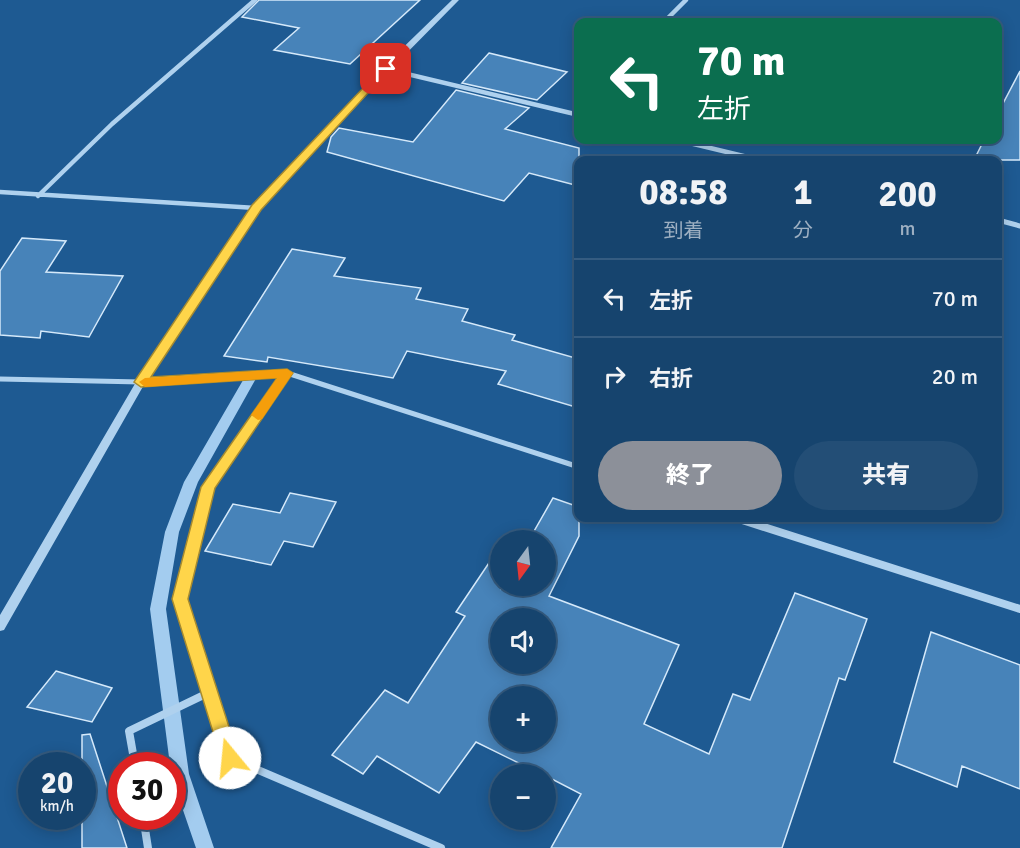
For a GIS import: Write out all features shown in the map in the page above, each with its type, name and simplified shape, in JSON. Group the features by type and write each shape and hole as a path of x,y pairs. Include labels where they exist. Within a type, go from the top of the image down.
{"street":[{"path":"38,196 112,124 255,0"},
{"path":"0,626 141,382 256,208 386,69 456,0"},
{"path":"668,18 686,0"},
{"path":"386,69 574,114"},
{"path":"694,144 743,156"},
{"path":"0,192 256,208"},
{"path":"1002,221 1020,226"},
{"path":"287,373 208,487 180,599 230,758 441,848"},
{"path":"0,379 141,382 287,373 574,465"},
{"path":"748,522 1020,609"},
{"path":"133,752 129,730 210,692"},
{"path":"145,830 148,848"}],"building":[{"path":"259,0 420,0 350,64 274,50 299,28 242,17"},
{"path":"489,53 567,72 537,100 462,83"},
{"path":"1020,71 1020,160 1002,160 1002,156 976,156 982,144 1002,144 1002,105"},
{"path":"456,90 529,108 505,129 579,148 579,156 574,156 574,185 529,173 504,201 327,152 331,137 339,128 413,142"},
{"path":"22,238 66,241 46,272 123,276 89,337 41,331 40,338 0,335 0,271"},
{"path":"292,249 345,258 334,276 421,288 416,299 468,309 462,321 515,335 512,340 574,358 574,407 498,384 506,371 407,351 393,378 268,357 267,362 224,356"},
{"path":"290,493 336,502 313,547 284,541 271,565 205,551 233,504 280,513"},
{"path":"553,498 574,505 574,522 579,522 579,536 556,582 556,530 535,530"},
{"path":"490,561 490,596 549,596 679,645 644,724 709,754 733,694 750,700 795,593 867,619 845,680 839,678 782,848 551,848 581,794 556,781 556,764 521,764 496,752 556,752 556,686 490,686 490,749 476,742 439,793 377,756 363,774 332,755 385,690 408,703 465,616 456,612"},
{"path":"931,632 1020,665 1020,789 962,766 957,787 894,762"},
{"path":"56,671 112,688 92,722 27,707"},
{"path":"90,734 96,752 82,752 82,735"},
{"path":"96,752 108,789 108,830 121,830 127,848 82,848 82,830 96,830"}],"waterway":[{"path":"205,848 180,774 158,609 172,532 191,482 252,375"}],"slow traffic":[{"path":"145,382 287,373 258,415"}],"route":[{"path":"230,758 180,599 208,487 287,373 141,382 256,208 386,69"}]}
